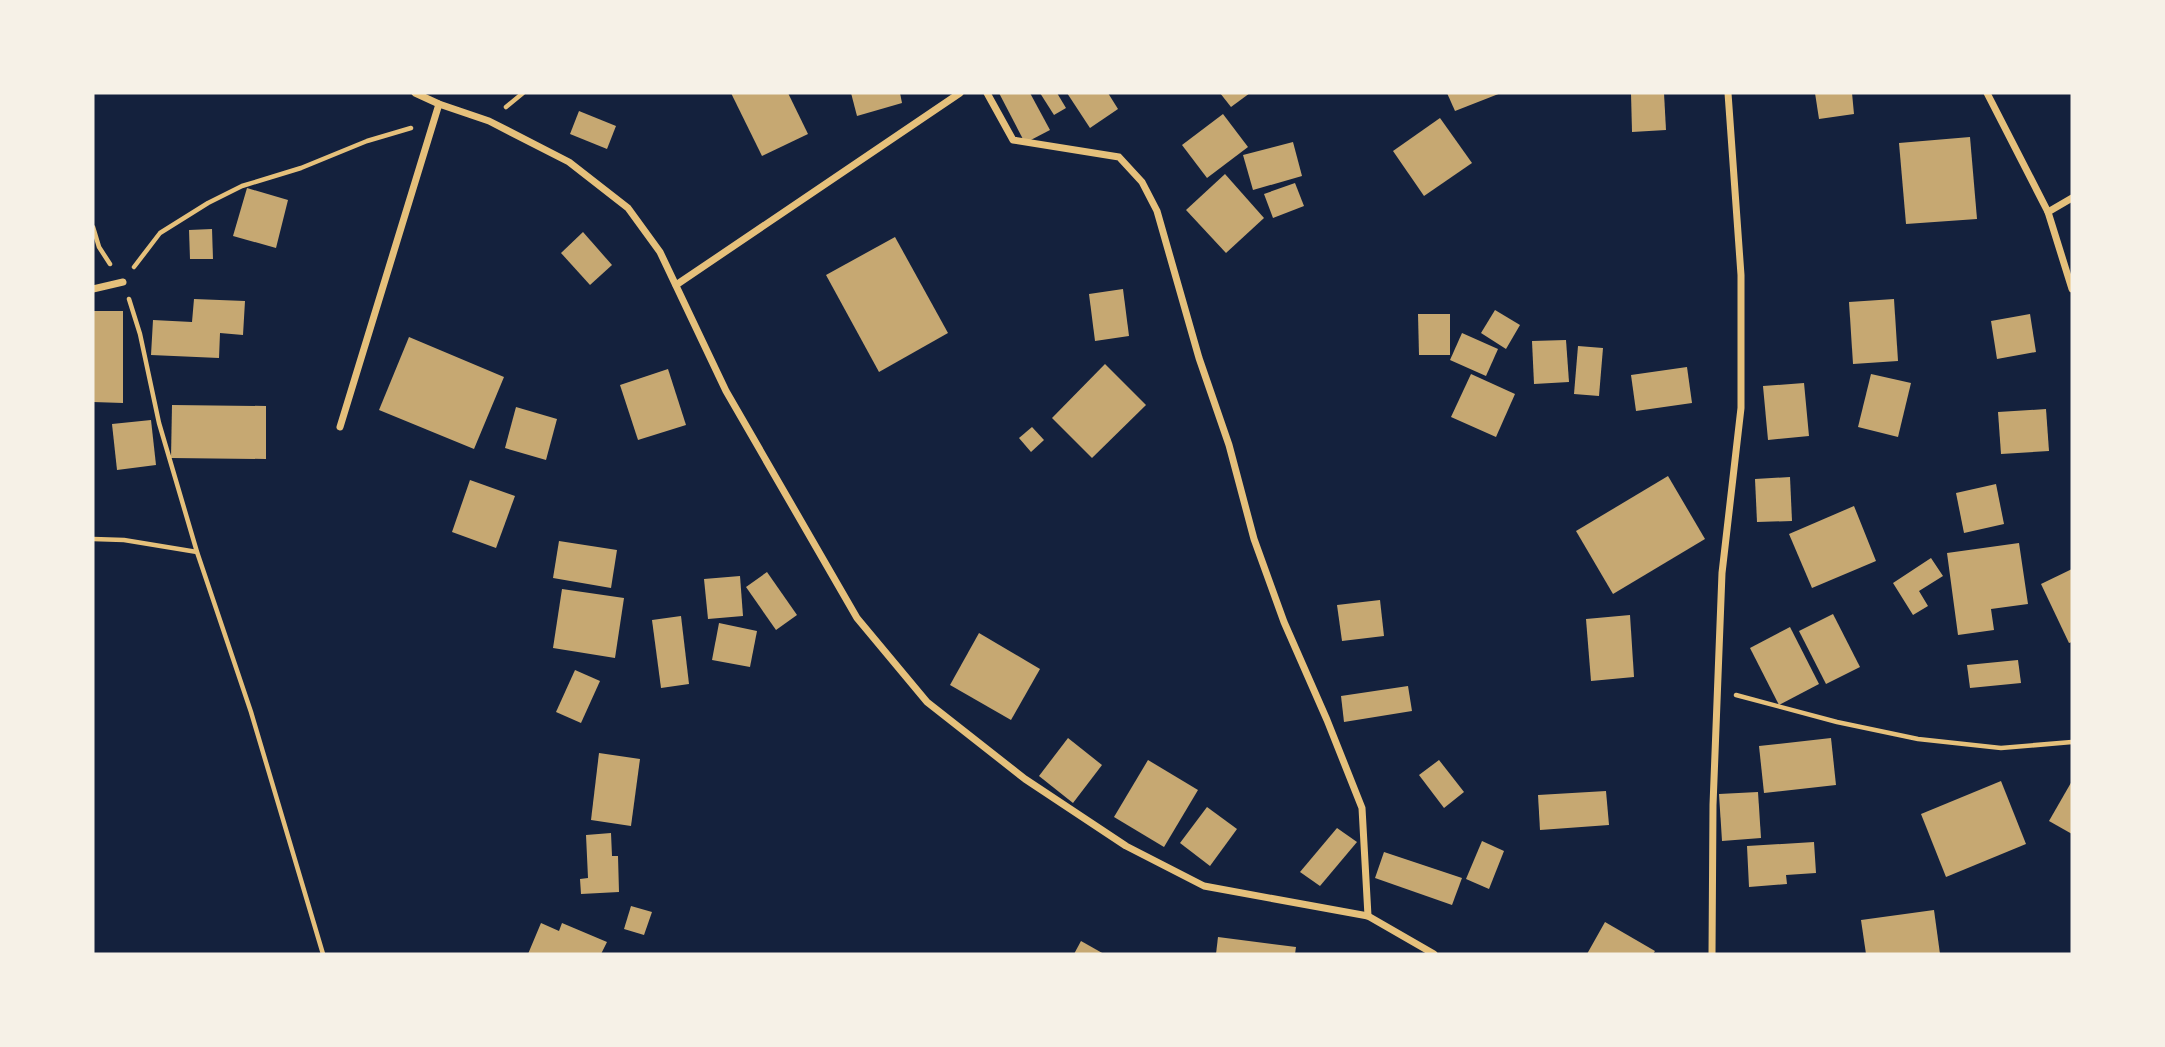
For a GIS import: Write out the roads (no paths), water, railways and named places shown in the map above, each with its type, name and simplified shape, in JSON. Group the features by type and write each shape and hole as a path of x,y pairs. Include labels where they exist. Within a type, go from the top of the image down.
{"street":[{"path":"415,93 489,121 569,162 628,208 660,252 726,391 857,618 927,702 1025,779 1126,846 1204,886 1368,916 1434,954"},
{"path":"676,285 960,93"},
{"path":"987,93 1013,140 1119,157 1142,182 1157,211 1199,358 1229,445 1254,539 1284,622 1362,808 1368,916"},
{"path":"1712,954 1713,805 1722,573 1741,408 1741,275 1728,93"},
{"path":"1987,93 2048,212 2072,289"},
{"path":"340,427 439,104"},
{"path":"2048,212 2072,198"},
{"path":"93,289 123,282"}]}
